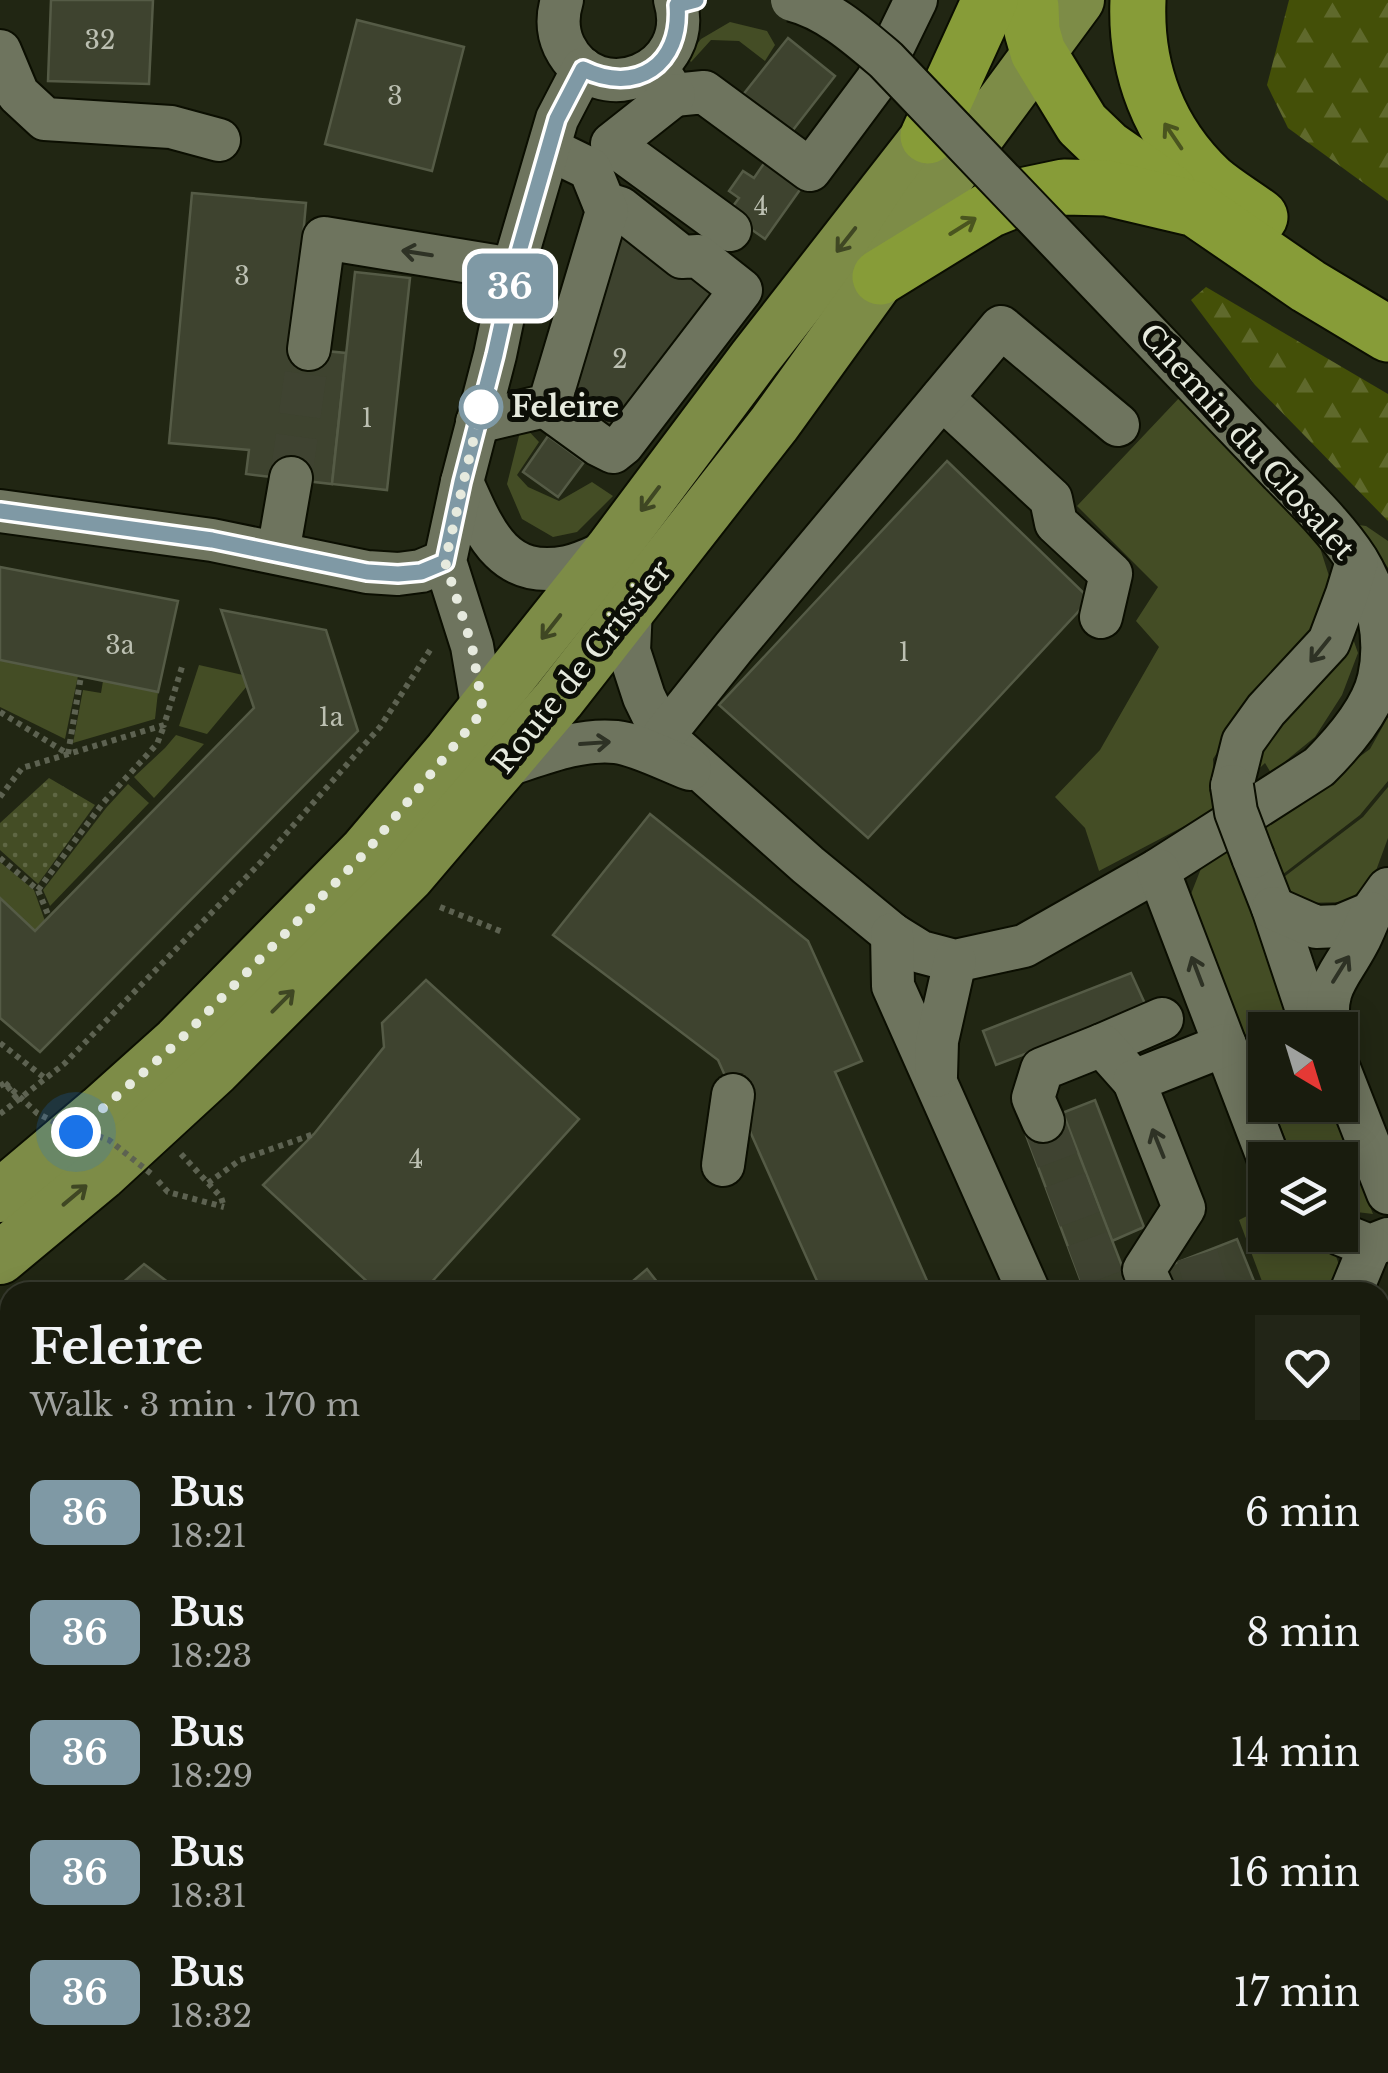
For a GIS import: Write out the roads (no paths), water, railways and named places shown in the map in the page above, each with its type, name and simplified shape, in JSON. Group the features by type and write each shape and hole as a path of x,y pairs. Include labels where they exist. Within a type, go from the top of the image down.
{"highway":[{"path":"1138,0 1141,57 1147,83 1155,106 1184,152 1211,182 1388,301"},
{"path":"928,136 1034,12 1082,124 1094,136 1134,169 1308,286 1388,334"},
{"path":"880,277 989,210 1038,192 1064,187 1108,188 1196,209"}],"main road":[{"name":"Route de Crissier","path":"0,1258 101,1174 214,1070 408,876 559,699 774,424 880,277 924,209 1034,12"},
{"name":"Route de Crissier","path":"0,1196 178,1042 366,852 611,550 928,136"}],"street":[{"path":"562,0 558,24 562,41 570,57 583,69 600,78 639,77 704,92 810,170 877,80 916,0"},
{"name":"Chemin du Closalet","path":"792,0 841,24 886,60 1327,521 1357,561 1375,596 1381,654 1378,681 1357,724 1320,766 1158,870 1024,946 956,961"},
{"path":"683,2 665,81 612,144 730,230"},
{"path":"0,51 18,94 45,120 170,127 219,140"},
{"path":"483,711 472,646 445,562 514,269 557,119 583,69"},
{"path":"548,149 590,168 607,211 549,405 552,411 613,452 740,290 698,256 682,256 620,208 604,203"},
{"path":"309,350 324,238 514,269"},
{"path":"664,736 1001,326 1118,425"},
{"path":"942,398 1051,498 1056,523 1112,574 1101,617"},
{"path":"477,422 549,405"},
{"path":"278,553 292,478"},
{"path":"462,482 496,547 531,568 570,567 611,550"},
{"path":"0,511 212,540 367,572 421,572 445,562"},
{"path":"1309,1012 1236,812 1232,786 1243,742 1266,710 1329,642 1357,561"},
{"path":"631,608 629,650 644,697 664,736 892,934 921,952 956,961 936,1040 936,1082"},
{"path":"501,768 564,747 618,742 704,774"},
{"path":"1158,870 1262,1142"},
{"path":"1273,908 1316,927 1340,926 1379,901"},
{"path":"1326,1012 1330,986 1379,901"},
{"path":"892,934 893,986 1025,1282"},
{"path":"1043,1121 1033,1098 1042,1070 1162,1019"},
{"path":"1102,1045 1134,1081 1184,1208 1197,1255"},
{"path":"1134,1081 1225,1045"},
{"path":"724,1165 733,1095"},
{"path":"1358,1111 1383,1167"},
{"path":"1149,1282 1144,1270 1184,1208"},
{"path":"1355,1282 1366,1240"}],"tunnel":[{"path":"291,478 309,349"},
{"path":"1043,1121 1103,1282"},
{"path":"1197,1255 1205,1282"}],"place":[{"name":"Feleire","path":"481,407"}]}
